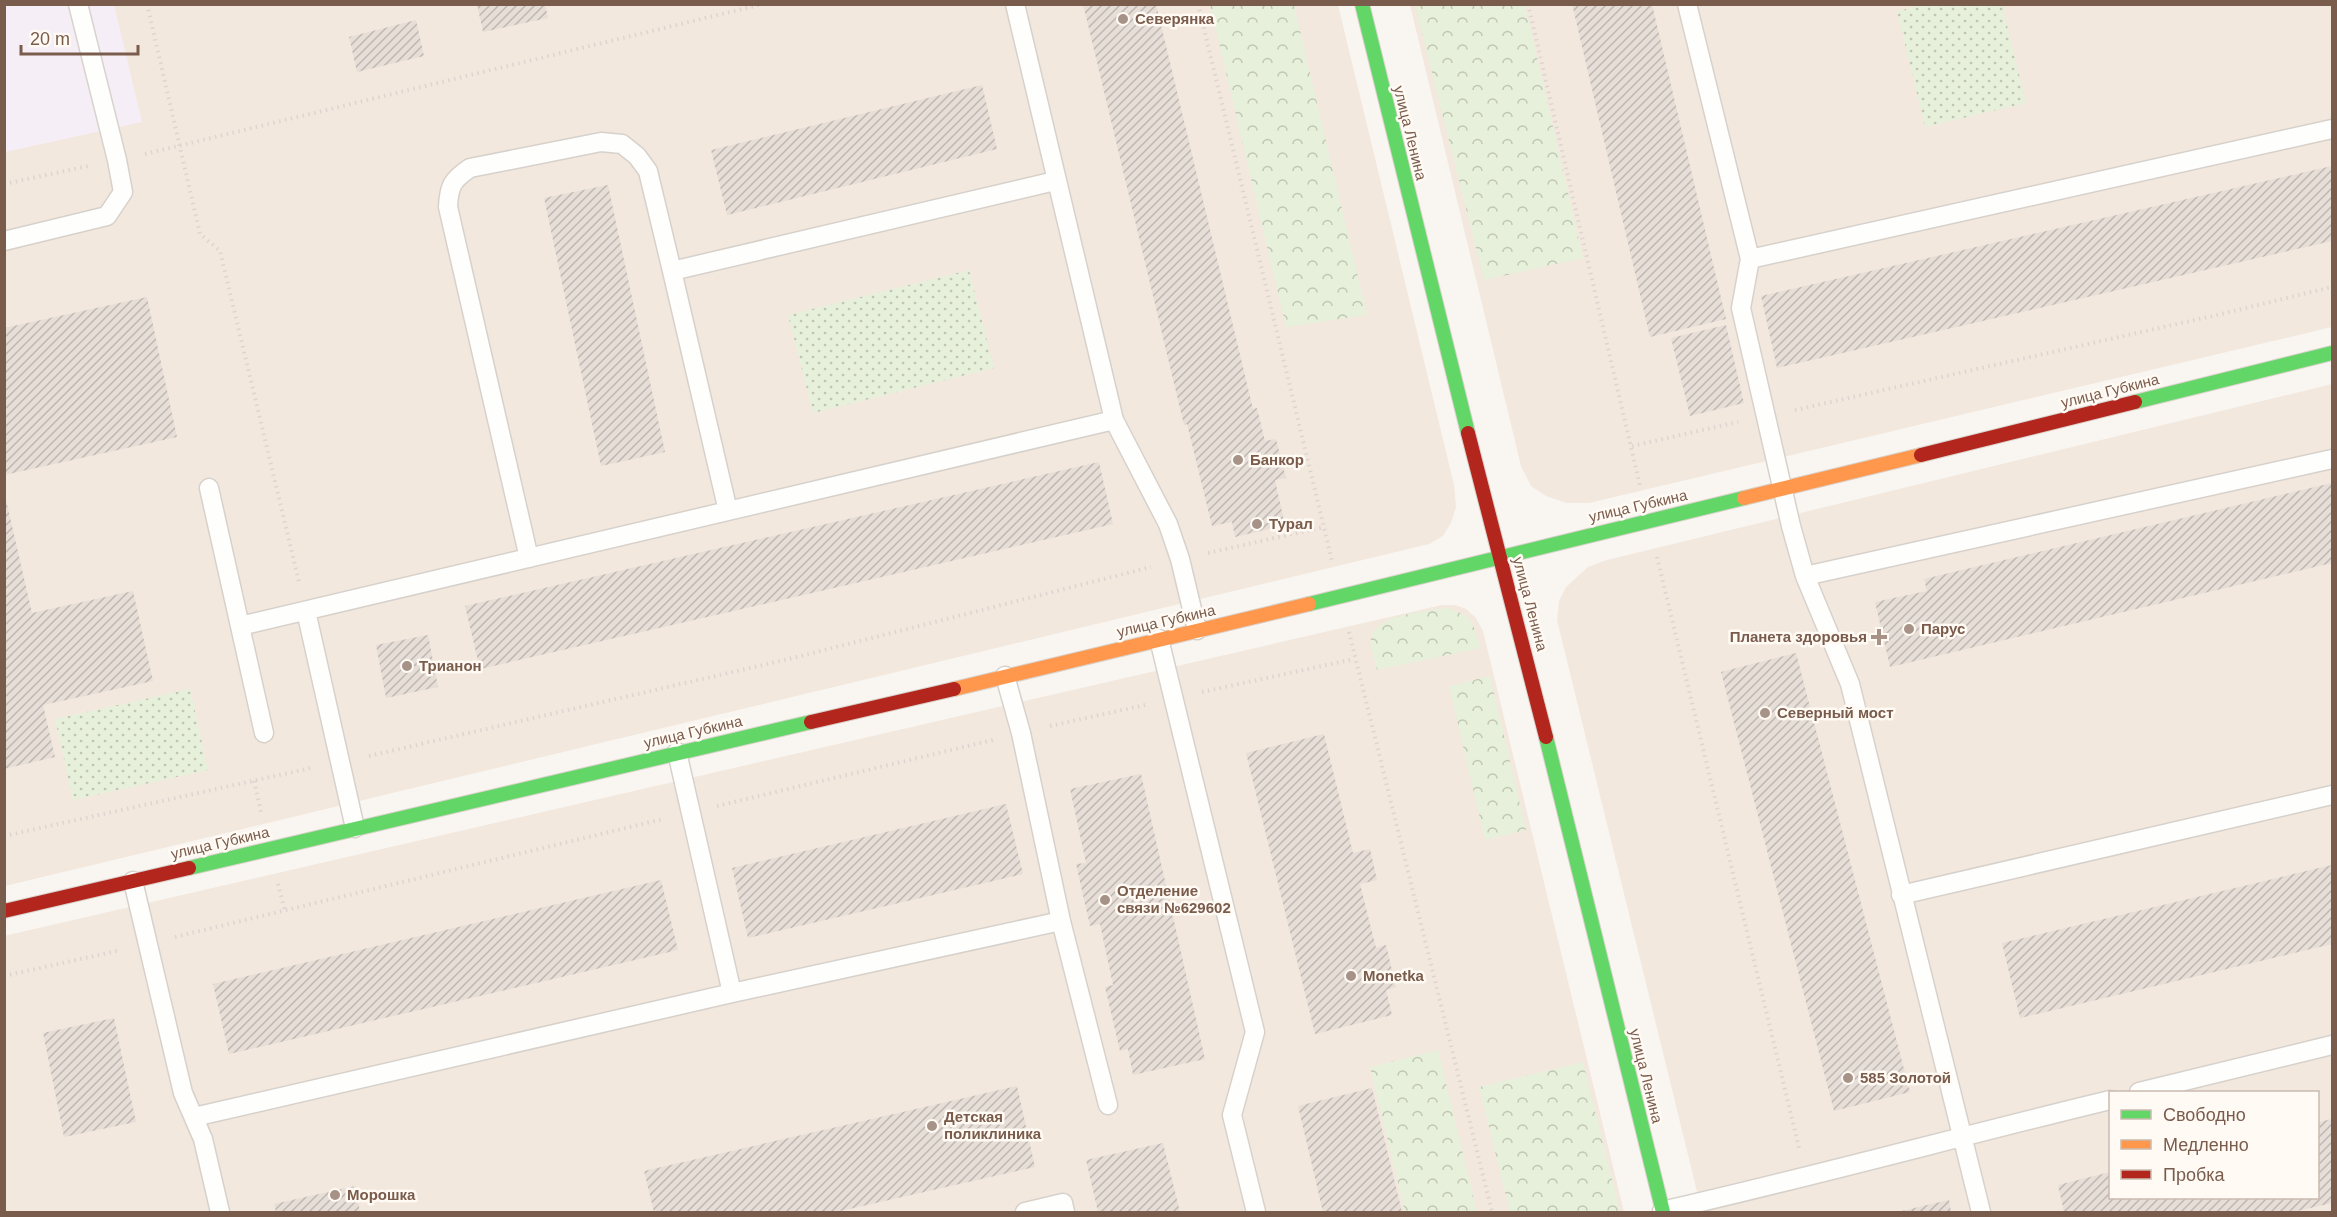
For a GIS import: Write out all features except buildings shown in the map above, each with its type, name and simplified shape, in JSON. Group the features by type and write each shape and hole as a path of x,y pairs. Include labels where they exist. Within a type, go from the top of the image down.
{"street":[{"name":"улица Ленина","path":"1362,4 1663,1212"},
{"name":"улица Губкина","path":"4,911 1197,630 1783,489 2332,353"}],"lane":[{"path":"4,241 107,216 123,192 78,4"},
{"path":"1015,4 1055,181 1114,420 1168,524 1180,559 1197,630"},
{"path":"1687,4 1750,259 1741,308 1765,416 1805,576 1850,684 1981,1212"},
{"path":"1750,259 2332,129"},
{"path":"529,558 448,207 449,190 457,177 470,168 601,142 622,144 637,156 648,171 728,511"},
{"path":"672,271 1055,181"},
{"path":"240,626 1114,420"},
{"path":"1805,576 2332,459"},
{"path":"209,488 264,733"},
{"path":"306,611 355,828"},
{"path":"1159,639 1255,1032 1232,1115 1256,1212"},
{"path":"1005,676 1021,733 1061,921 1108,1105"},
{"path":"677,752 732,993"},
{"path":"1901,895 2332,795"},
{"path":"133,881 183,1093 203,1139 220,1212"},
{"path":"194,1117 732,993 1061,921"},
{"path":"2143,1091 2332,1045"},
{"path":"1663,1212 2109,1100"},
{"path":"1025,1212 1063,1203 1065,1212"}],"path":[{"path":"147,4 200,234 220,251 306,611"},
{"path":"180,146 763,4"},
{"path":"1528,4 1632,446 1647,520 1806,1178"},
{"path":"1632,446 2217,315 2332,287"},
{"path":"4,836 793,658 1180,559 1324,527"}],"shaded area":[{"path":"4,5 1338,5 1454,485 1456,507 1451,523 1443,536 1429,544 5,886"},
{"path":"4,5 114,5 142,122 5,152"},
{"path":"1410,5 2332,5 2332,327 1589,503 1567,503 1546,496 1531,486 1521,466"},
{"path":"2332,384 2332,1212 1702,1212 1557,620 1559,601 1566,587 1588,567 1607,560"},
{"path":"1442,605 1455,605 1466,609 1476,618 1483,631 1624,1212 5,1212 4,936"}],"green space":[{"path":"1210,5 1294,5 1367,315 1286,327"},
{"path":"1415,5 1525,5 1583,258 1484,280"},
{"path":"1923,5 2002,5 2026,103 1925,127 1897,11"},
{"path":"969,270 994,368 813,413 788,315"},
{"path":"1445,608 1467,617 1476,632 1480,648 1377,670 1371,642 1375,630 1391,619"},
{"path":"1490,676 1526,830 1485,840 1449,686"},
{"path":"190,689 208,770 73,800 55,719"},
{"path":"1438,1050 1477,1212 1405,1212 1370,1067"},
{"path":"1583,1062 1620,1212 1510,1212 1479,1087"}],"traffic: fast":[{"path":"1362,4 1468,433"},
{"path":"2135,402 2332,353"},
{"path":"1309,604 1744,498"},
{"path":"189,868 811,722"},
{"path":"1546,737 1663,1212"}],"traffic: slow":[{"path":"1744,498 1921,455"},
{"path":"954,689 1309,604"}],"traffic: jam":[{"path":"1921,455 2135,402"},
{"path":"1468,433 1546,737"},
{"path":"811,722 954,689"},
{"path":"4,911 189,868"}],"place":[{"name":"Северянка","path":"1123,19"},
{"name":"Банкор","path":"1238,460"},
{"name":"Турал","path":"1257,524"},
{"name":"Парус","path":"1909,629"},
{"name":"Планета здоровья","path":"1879,637"},
{"name":"Трианон","path":"407,666"},
{"name":"Северный мост","path":"1765,713"},
{"name":"Отделение связи №629602","path":"1105,900"},
{"name":"Monetka","path":"1351,976"},
{"name":"585 Золотой","path":"1848,1078"},
{"name":"Детская поликлиника","path":"932,1126"},
{"name":"Морошка","path":"335,1195"}]}
